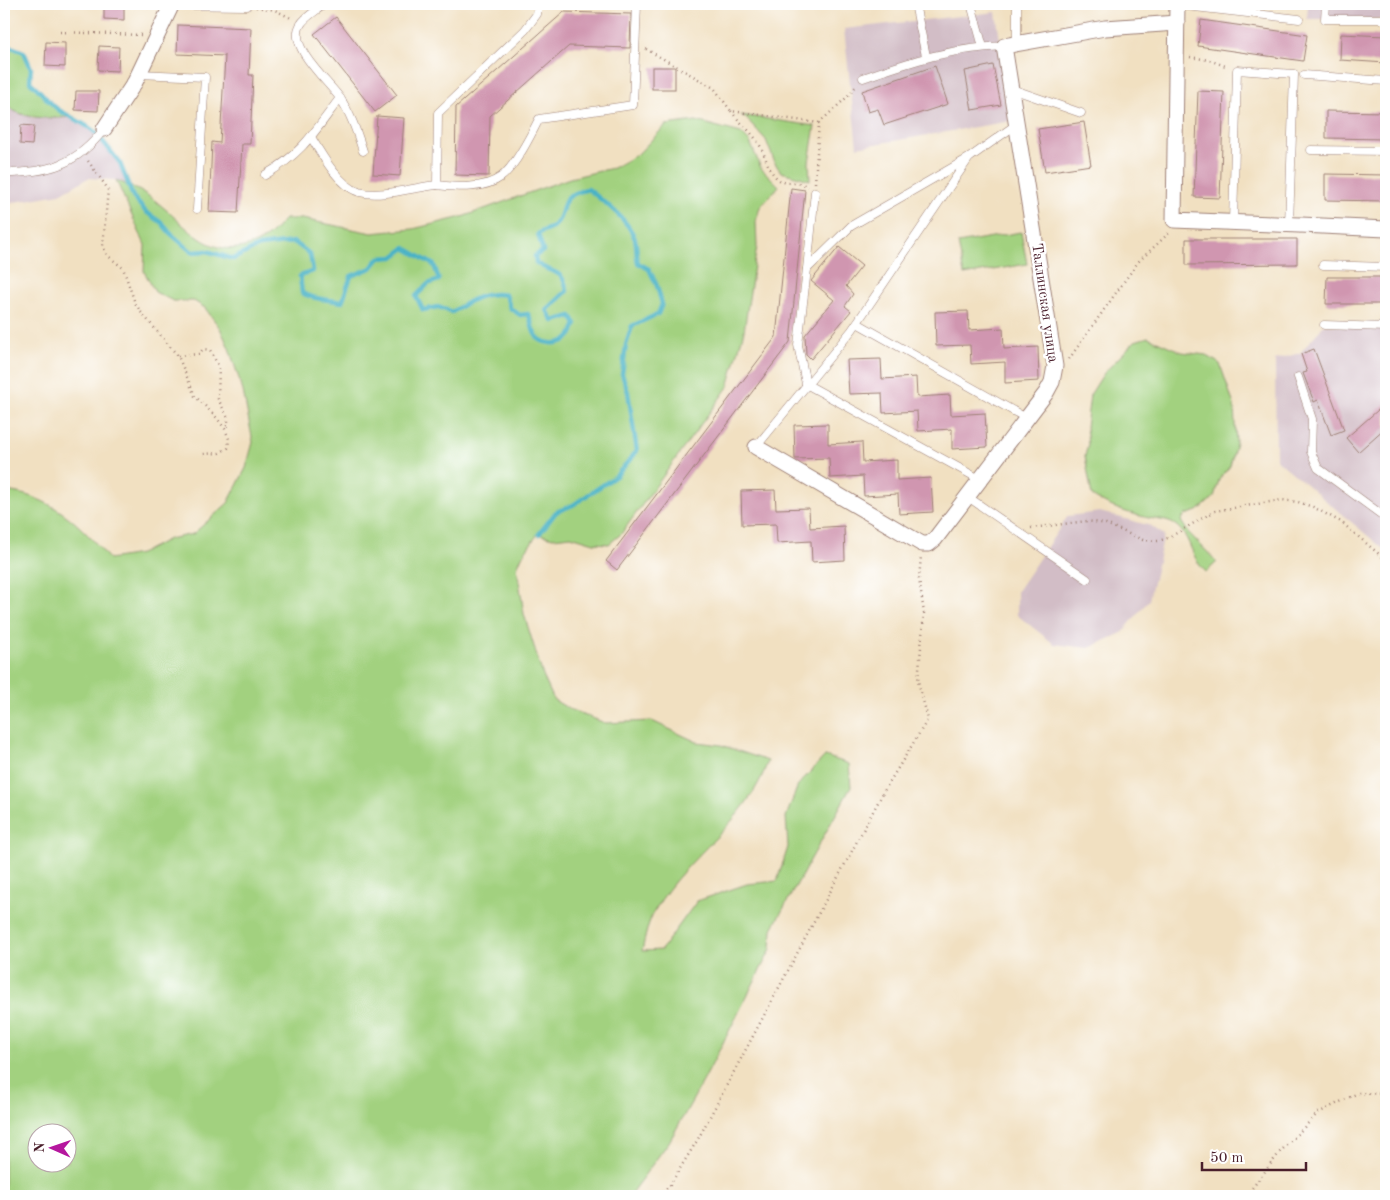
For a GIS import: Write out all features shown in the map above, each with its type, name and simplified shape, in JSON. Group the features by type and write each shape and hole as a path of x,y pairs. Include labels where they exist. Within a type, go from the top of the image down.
{"street":[{"path":"104,129 139,74 172,4"},
{"path":"1177,4 1174,220 1386,229"},
{"path":"1011,44 1105,28 1177,22"},
{"name":"Таллинская улица","path":"922,544 929,544 935,540 968,498 1052,382 1055,366 1012,89 1011,44"},
{"path":"756,447 922,544"}],"lane":[{"path":"172,4 247,6"},
{"path":"324,4 301,24 298,36 302,52 340,98 357,131 363,151"},
{"path":"437,185 438,113 524,30 537,14 538,4"},
{"path":"311,137 328,164 359,192 379,193 437,185 461,187 486,183 501,177 540,119 633,105 637,4"},
{"path":"915,4 926,56"},
{"path":"972,4 983,47"},
{"path":"863,78 926,56 1011,44 1017,4"},
{"path":"1177,4 1298,19"},
{"path":"1326,4 1325,19 1386,19"},
{"path":"1233,223 1237,70 1386,81"},
{"path":"139,74 205,77 198,209"},
{"path":"1296,225 1300,74"},
{"path":"1012,89 1081,113"},
{"path":"265,174 295,155 340,98"},
{"path":"806,269 851,226 969,158 1018,124"},
{"path":"4,173 43,171 66,163 93,143 104,129"},
{"path":"1311,150 1386,151"},
{"path":"756,447 857,323 969,158"},
{"path":"815,192 798,346 806,384 981,480"},
{"path":"1324,265 1386,267"},
{"path":"857,323 1026,418"},
{"path":"1324,325 1386,327"},
{"path":"1298,377 1312,419 1312,461 1318,468 1386,518"},
{"path":"968,498 1087,579"}],"path":[{"path":"790,4 809,4"},
{"path":"247,6 283,13"},
{"path":"60,32 158,36"},
{"path":"635,43 714,88 740,124 758,141 773,175 780,181 803,183 815,192"},
{"path":"1177,56 1209,60 1237,70"},
{"path":"815,192 819,122 846,98 863,78"},
{"path":"731,111 819,122"},
{"path":"81,152 108,189 103,231 103,246 107,255 124,268 135,303 178,356 195,396 225,429 229,439 228,448 219,453 204,454"},
{"path":"1066,363 1138,262 1167,237 1174,220"},
{"path":"178,356 199,354 203,349 210,350 219,367 218,399 228,418 228,424 225,429"},
{"path":"1014,530 1087,521 1106,524 1150,541 1168,538 1215,511 1282,500 1298,502 1341,522 1386,560"},
{"path":"659,1196 670,1185 698,1139 897,767 928,719 918,681 924,613 919,579 922,544"},
{"path":"1246,1196 1280,1152 1318,1113 1358,1093 1386,1094"}],"shaded area":[{"path":"1308,4 1386,4 1386,19 1307,19"},
{"path":"996,12 1011,121 857,147 844,29"},
{"path":"4,104 9,109 34,118 72,117 89,127 120,163 128,185 116,180 88,178 60,194 14,202 4,207"},
{"path":"1324,325 1386,327 1386,551 1276,459 1275,360 1300,353"},
{"path":"1100,512 1151,526 1164,535 1149,600 1122,633 1089,648 1054,644 1017,615 1017,591 1068,516"}],"green space":[{"path":"4,44 24,52 31,68 30,82 55,105 72,117 45,118 27,116 4,104"},
{"path":"741,115 815,126 809,162 810,180 781,172 775,163 766,140"},
{"path":"696,121 741,133 750,142 761,168 779,186 760,207 756,221 757,246 744,331 728,387 621,534 609,544 594,543 571,536 553,538 538,534 522,556 517,568 524,614 543,676 554,700 569,709 605,723 652,721 697,742 721,745 768,761 746,803 668,890 650,919 642,951 661,950 697,901 747,884 777,881 788,847 786,817 798,785 825,756 849,764 851,787 772,929 771,949 705,1078 669,1142 629,1196 4,1196 4,491 36,498 63,513 87,534 109,559 140,554 169,539 193,534 228,503 246,468 253,442 243,391 229,348 220,328 205,308 194,301 173,301 155,292 144,271 145,245 116,180 144,193 197,236 211,244 226,248 242,247 262,240 285,219 302,219 372,233 413,229 462,217 570,178 613,168 638,154 666,125"},
{"path":"1021,232 1027,264 964,275 958,243"},
{"path":"1148,337 1182,352 1206,355 1220,364 1234,405 1236,443 1230,466 1219,480 1214,497 1198,511 1185,515 1181,521 1188,532 1217,562 1206,572 1197,561 1183,532 1175,525 1119,510 1092,496 1085,456 1088,444 1086,427 1090,395 1104,373 1135,341"}],"building":[{"path":"104,4 124,4 124,20 104,19"},
{"path":"564,12 631,14 630,48 569,46 490,116 489,176 455,175 456,107"},
{"path":"336,17 397,95 375,112 314,34"},
{"path":"1201,20 1307,35 1303,61 1198,46"},
{"path":"178,25 251,28 249,75 253,75 250,144 242,144 238,213 209,212 212,142 220,143 225,56 177,54"},
{"path":"1341,34 1386,36 1386,63 1340,60"},
{"path":"46,42 65,43 65,67 45,66"},
{"path":"99,46 119,47 118,71 98,70"},
{"path":"993,65 1001,105 972,110 965,71"},
{"path":"935,66 948,104 884,125 878,109 868,112 862,91"},
{"path":"652,67 675,67 675,89 652,89"},
{"path":"76,91 99,91 98,111 75,110"},
{"path":"1198,91 1224,92 1220,198 1194,197"},
{"path":"1326,111 1386,112 1386,139 1326,138"},
{"path":"377,116 404,118 400,176 373,174"},
{"path":"1084,122 1091,165 1045,172 1038,129"},
{"path":"21,125 34,126 32,145 20,144"},
{"path":"1325,174 1386,175 1386,201 1325,200"},
{"path":"791,188 805,190 790,342 617,570 606,561 776,337"},
{"path":"1186,239 1297,239 1297,264 1186,265"},
{"path":"839,247 862,266 846,286 853,294 845,306 851,311 811,359 806,354 805,335 834,300 811,281"},
{"path":"1327,277 1386,277 1386,304 1326,304"},
{"path":"968,311 969,330 1003,328 1004,349 1038,347 1039,381 1005,383 1005,362 971,364 970,345 936,346 935,312"},
{"path":"1314,349 1344,430 1331,435 1318,400 1314,402 1303,373 1307,372 1301,354"},
{"path":"881,359 882,379 916,377 917,397 950,395 951,415 985,413 987,447 952,449 952,429 918,431 917,411 883,413 882,393 849,394 847,360"},
{"path":"1386,403 1386,427 1358,452 1346,438"},
{"path":"828,424 828,444 862,442 863,462 897,460 897,480 931,478 933,512 899,514 898,494 864,496 863,476 830,478 829,458 795,459 794,425"},
{"path":"775,490 776,509 809,508 810,528 844,526 845,560 812,562 811,541 777,543 776,524 742,525 741,491"}],"waterway":[{"path":"4,44 24,52 31,68 30,82 51,104 96,133"},
{"path":"101,139 120,163 133,197 146,212 162,223 170,233 192,252 207,251 233,259 259,246 294,242 310,254 313,271 300,276 302,293 316,298 342,302 351,276 371,268 379,258 393,257 405,248 434,265 439,280 428,284 416,296 423,310 438,307 452,312 471,300 484,295 506,295 510,308 520,315 528,314 537,337 551,343 562,342 567,339 572,334 576,324 571,316 553,321 547,310 567,291 565,283 556,272 536,263 535,256 543,251 538,234 555,225 562,213 566,200 577,192 588,189 614,211 632,232 636,242 638,263 649,269 657,286 662,304 658,314 632,326 626,345 622,374 628,392 637,451 616,476 573,505 556,512 539,534"}]}
